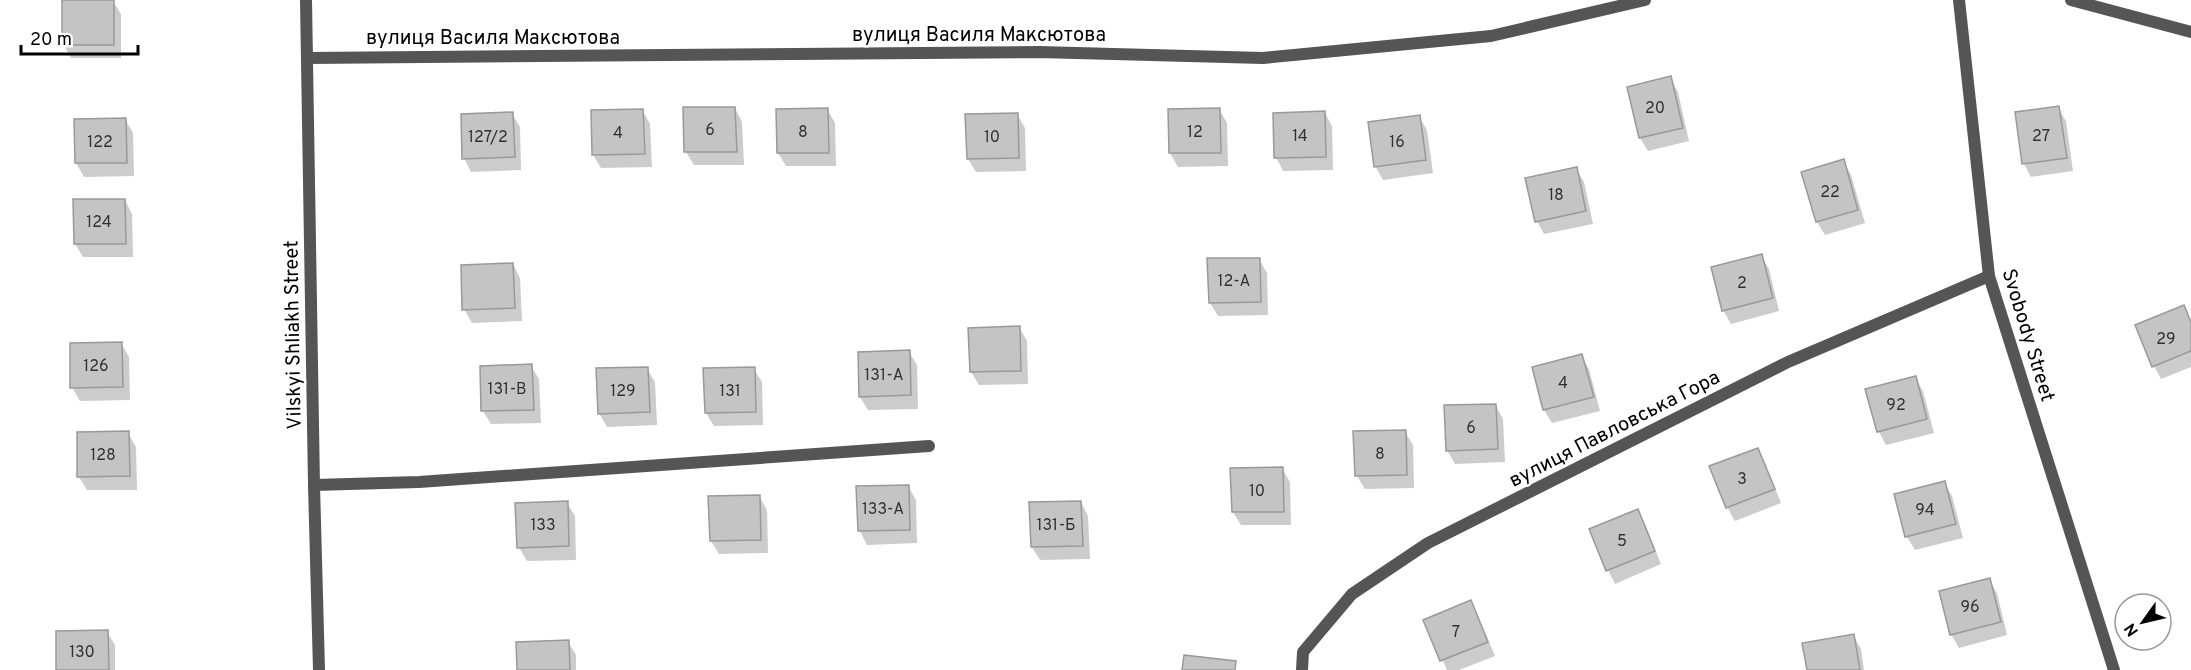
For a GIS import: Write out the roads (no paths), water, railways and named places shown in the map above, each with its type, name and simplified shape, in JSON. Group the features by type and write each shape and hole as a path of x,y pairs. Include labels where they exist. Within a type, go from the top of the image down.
{"street":[{"name":"Vilskyi Shliakh Street","path":"306,0 319,670"},
{"name":"вулиця Василя Максютова","path":"307,58 1039,52 1263,58 1491,36 1645,0"},
{"name":"Svobody Street","path":"1959,0 1989,276 2114,670"},
{"path":"2071,0 2191,32"},
{"name":"вулиця Павловська Гора","path":"1302,670 1303,651 1352,594 1428,543 1788,362 1989,276"},
{"path":"314,485 419,482 929,446"}]}
